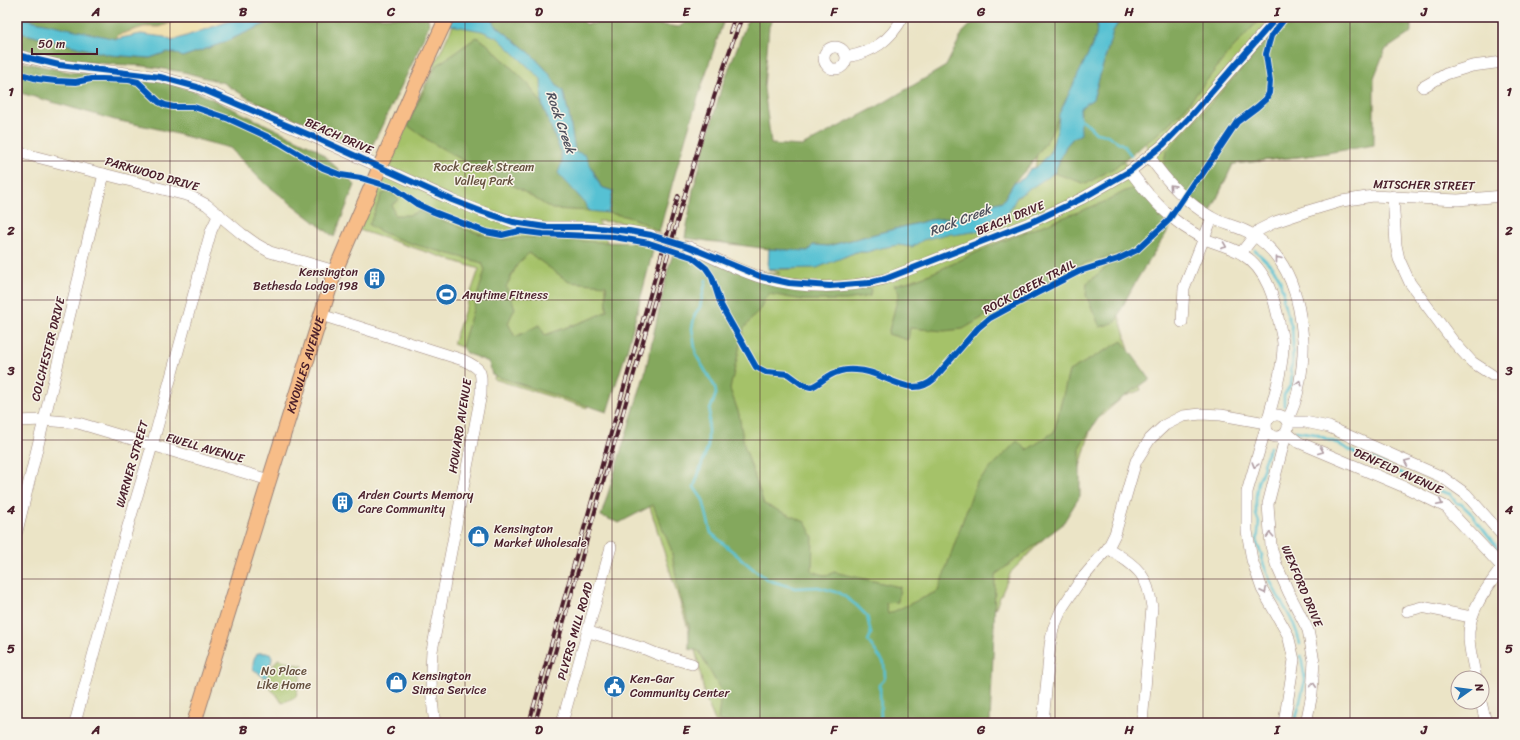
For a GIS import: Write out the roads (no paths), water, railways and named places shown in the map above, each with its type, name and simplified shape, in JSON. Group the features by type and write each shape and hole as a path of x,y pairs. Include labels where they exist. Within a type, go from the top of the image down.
{"main road":[{"name":"KNOWLES AVENUE","path":"194,723 269,480 336,271 413,90 445,21"}],"street":[{"path":"846,57 862,54 889,38 903,17"},
{"name":"BEACH DRIVE","path":"689,247 762,278 789,283 830,286 869,283 885,279 1032,222 1083,198 1130,171 1163,145 1189,118 1277,17"},
{"name":"BEACH DRIVE","path":"17,55 59,65 160,77 197,87 244,106 458,202 513,222 546,227 587,227 629,231 651,235"},
{"path":"1423,87 1446,74 1472,66 1503,62"},
{"name":"PARKWOOD DRIVE","path":"17,152 190,196 207,205 242,234 270,252 336,271"},
{"name":"WEXFORD DRIVE","path":"1149,156 1162,176 1177,192 1212,218 1238,227 1254,235 1280,260 1291,278 1301,316 1303,350 1302,371 1268,504 1271,546 1276,564 1308,630 1314,661 1312,694 1306,723"},
{"path":"1130,171 1148,195 1170,218 1204,238 1241,253 1251,261 1265,278 1276,305 1283,345 1278,379 1248,492 1247,532 1252,560 1262,589 1288,635 1294,660 1284,723"},
{"name":"COLCHESTER DRIVE","path":"17,531 104,174"},
{"name":"MITSCHER STREET","path":"1241,253 1259,230 1275,222 1308,210 1342,201 1373,196 1458,200 1502,199"},
{"path":"1393,196 1396,245 1399,259 1410,283 1453,341 1472,362 1492,374"},
{"name":"WARNER STREET","path":"75,723 125,536 152,446 211,232 219,214"},
{"path":"1182,322 1184,288 1212,218"},
{"name":"HOWARD AVENUE","path":"321,315 463,360 478,367 481,373 481,394 432,652 430,675 435,723"},
{"path":"1043,723 1050,644 1053,629 1062,608 1080,581 1108,548 1115,534 1136,461 1150,439 1166,425 1183,416 1201,414 1222,415 1267,423"},
{"path":"1280,415 1287,428 1274,437 1268,432 1267,423 1272,416 1280,415"},
{"name":"EWELL AVENUE","path":"17,421 44,420 78,423 269,480"},
{"name":"DENFELD AVENUE","path":"1503,536 1466,494 1442,477 1329,427 1305,422 1287,428 1298,442 1407,488 1446,507 1503,567"},
{"name":"PLYERS MILL ROAD","path":"562,723 589,632 611,547"},
{"path":"1108,548 1132,564 1143,575 1150,591 1152,607 1142,723"},
{"path":"1474,670 1469,632 1472,618 1481,596 1503,567"},
{"path":"1407,611 1422,608 1472,618"},
{"path":"589,632 692,664"},
{"path":"1484,710 1486,723"}],"water":[{"path":"17,17 116,39 141,34 164,37 172,41 233,20 246,20 250,17 281,17 220,44 182,57 176,53 167,52 150,58 110,55 17,32"},
{"name":"Rock Creek","path":"434,17 488,17 494,24 530,53 548,72 557,86 563,91 575,151 585,155 601,187 613,191 608,213 589,211 585,203 558,173 562,162 560,150 542,104 541,79 498,38 482,31 451,25"},
{"name":"Rock Creek","path":"1098,17 1122,17 1113,31 1093,99 1080,108 1081,134 1073,138 1066,146 1054,173 1017,197 1007,215 995,218 984,224 979,231 953,235 951,233 923,240 912,247 898,245 867,252 856,252 817,268 768,269 769,249 808,251 813,245 828,246 930,220 958,217 1003,201 1013,184 1024,178 1030,169 1037,167 1050,153 1058,127 1059,114 1096,36"},
{"path":"258,653 270,653 272,658 266,672 268,675 265,678 253,669 254,660"}],"waterway":[{"path":"1079,119 1084,121 1096,133 1107,135 1123,145 1131,155"},
{"path":"1255,250 1272,267 1279,277 1281,287 1284,291 1283,300 1292,328 1292,365 1290,370 1292,375 1291,384 1284,395 1284,406"},
{"path":"706,280 700,307 695,314 692,328 696,355 715,387 716,394 710,410 708,446 694,487 703,500 711,533 768,580 795,588 818,587 840,593 856,605 867,616 871,634 868,641 884,663 885,677 880,685 881,723"},
{"path":"1296,431 1315,434 1363,457 1376,460 1396,471 1433,486 1437,490 1450,494 1456,503 1461,504 1474,516 1476,522 1499,550"},
{"path":"1270,447 1263,464 1264,467 1258,482 1256,496 1256,514 1259,522 1257,544 1270,580 1292,621 1300,644"},
{"path":"1295,723 1305,680 1301,656"}],"tunnel":[{"path":"651,235 689,247"}],"railway":[{"path":"730,32 735,17"},
{"path":"535,723 695,159 717,88 742,17"},
{"path":"529,723 678,196"}],"place":[{"name":"Kensington Bethesda Lodge 198","path":"374,279"},
{"name":"Anytime Fitness","path":"447,295"},
{"name":"Arden Courts Memory Care Community","path":"343,502"},
{"name":"Kensington Market Wholesale","path":"478,536"},
{"name":"Kensington Simca Service","path":"396,683"},
{"name":"Ken-Gar Community Center","path":"614,686"}],"park label":[{"name":"Rock Creek Stream Valley Park","path":"484,174"},
{"name":"No Place Like Home","path":"284,678"}]}
